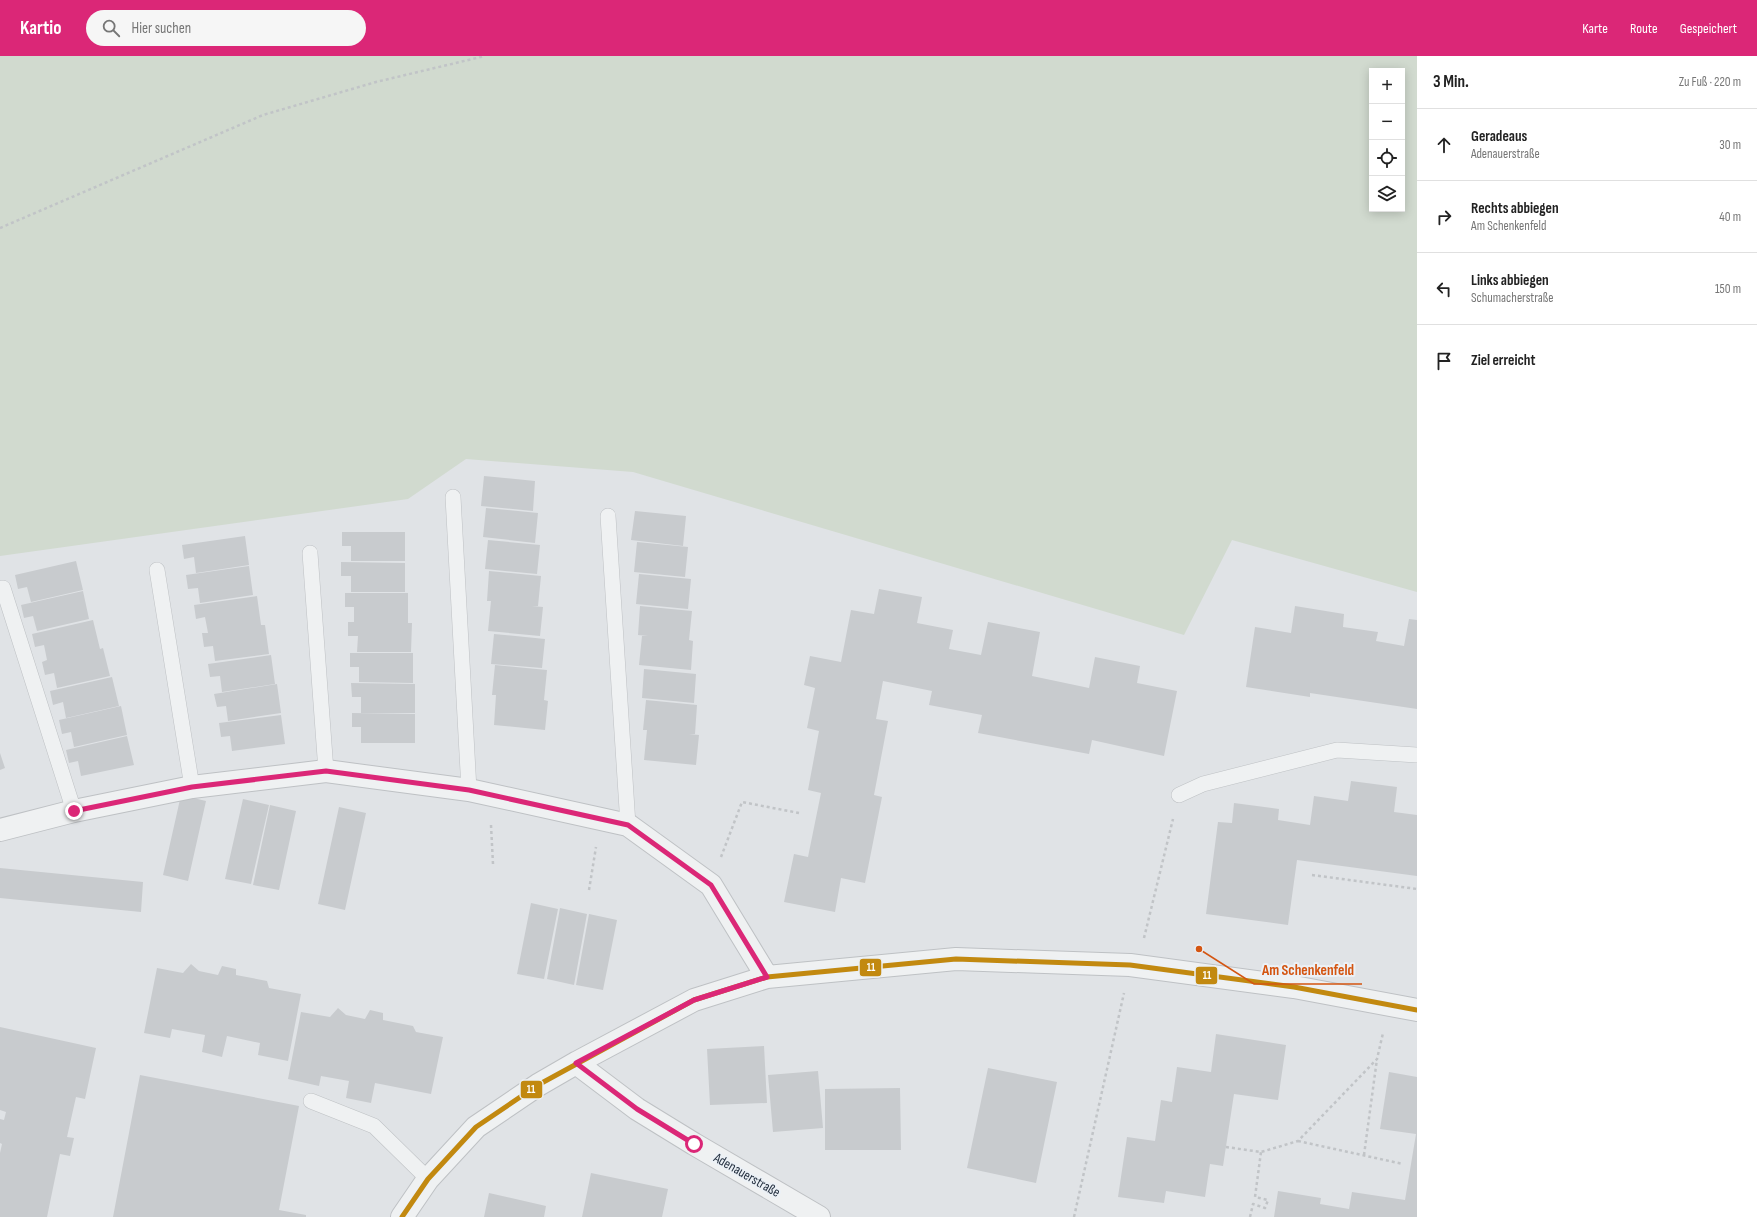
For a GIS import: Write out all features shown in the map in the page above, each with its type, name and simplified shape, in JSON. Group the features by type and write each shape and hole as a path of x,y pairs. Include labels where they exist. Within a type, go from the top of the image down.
{"street":[{"path":"0,830 74,811 192,787 326,771 490,794 628,825 711,885 767,977"},
{"path":"402,1217 428,1180 476,1126 576,1063 694,1000 767,977 956,959 1130,965 1294,987 1417,1010"},
{"name":"Adenauerstraße","path":"576,1063 637,1109 819,1217"}],"lane":[{"path":"453,497 469,790"},
{"path":"608,516 628,825"},
{"path":"310,553 326,771"},
{"path":"157,570 192,787"},
{"path":"3,588 74,811"},
{"path":"1178,795 1203,784 1337,750 1417,755"},
{"path":"311,1102 374,1126 428,1180"}],"path":[{"path":"0,228 263,115 376,82 485,56"},
{"path":"490,794 493,864"},
{"path":"711,885 742,802 799,813"},
{"path":"589,890 602,819"},
{"path":"1148,925 1172,824"},
{"path":"1312,874 1417,889"},
{"path":"1364,1155 1377,1059 1389,1005"},
{"path":"1074,1217 1120,1008"},
{"path":"1298,1141 1377,1059"},
{"path":"1226,1147 1261,1152 1298,1141 1403,1164"},
{"path":"1250,1217 1253,1204 1265,1208 1268,1200 1255,1197 1261,1152"}],"shaded area":[{"path":"0,56 1417,56 1417,592 1232,540 1184,635 633,472 466,459 408,499 0,556"}],"building":[{"path":"484,476 535,481 533,511 481,506"},
{"path":"486,508 538,513 535,543 483,537"},
{"path":"635,511 686,516 683,546 631,540"},
{"path":"342,532 405,532 405,561 351,561 351,546 342,546"},
{"path":"245,536 249,565 196,573 194,557 184,559 182,545"},
{"path":"488,540 540,545 537,574 485,569"},
{"path":"637,542 688,547 685,577 634,572"},
{"path":"76,561 83,590 31,602 27,587 18,589 15,575"},
{"path":"341,562 405,563 405,592 351,592 351,576 341,576"},
{"path":"249,566 253,595 200,603 198,588 188,589 186,575"},
{"path":"489,571 541,576 538,606 532,606 543,607 540,636 488,631 491,601 487,601"},
{"path":"639,574 691,579 688,609 636,604"},
{"path":"879,589 922,597 917,623 953,630 949,649 981,655 988,622 1040,632 1032,676 1089,688 1095,657 1140,666 1137,683 1177,691 1164,756 1092,740 1089,754 978,733 982,715 929,705 932,691 883,681 876,719 888,721 874,795 882,797 865,883 841,878 835,912 784,902 794,854 808,857 821,793 808,790 819,731 807,728 815,688 804,685 810,656 841,662 851,610 874,614"},
{"path":"83,591 89,619 37,631 33,616 24,618 21,605"},
{"path":"345,593 408,593 408,623 412,623 411,652 357,652 358,636 348,636 348,622 354,622 354,607 345,607"},
{"path":"257,596 261,625 265,625 269,654 215,661 213,646 204,647 202,633 208,633 205,617 196,619 194,605"},
{"path":"640,606 692,611 689,640 693,641 691,670 639,665 642,636 648,636 638,635"},
{"path":"1295,606 1344,614 1343,627 1378,632 1376,641 1404,646 1409,619 1417,620 1417,709 1310,693 1310,697 1246,687 1255,627 1291,633"},
{"path":"93,620 100,649 103,648 110,676 57,688 54,673 45,675 42,662 47,660 44,645 35,647 32,634"},
{"path":"494,634 545,639 542,668 491,664"},
{"path":"350,653 413,653 413,683 359,682 359,667 350,667"},
{"path":"271,655 275,684 222,692 220,676 210,677 208,664"},
{"path":"495,665 547,670 544,700 548,701 545,730 494,725 496,695 492,695"},
{"path":"644,669 696,674 694,703 642,698"},
{"path":"112,677 119,706 66,718 63,702 53,705 50,691"},
{"path":"351,683 415,684 415,713 361,713 361,697 352,697"},
{"path":"277,684 281,713 228,721 226,706 217,707 214,694"},
{"path":"646,700 697,705 695,734 689,734 699,735 696,765 644,760 647,730 643,730"},
{"path":"121,706 127,735 74,747 71,732 62,734 59,720"},
{"path":"352,713 415,714 415,743 361,743 361,727 352,727"},
{"path":"281,715 285,744 232,751 230,736 221,737 219,723"},
{"path":"127,736 134,765 81,776 78,761 69,763 66,750"},
{"path":"0,753 5,768 0,770"},
{"path":"1351,781 1397,787 1394,812 1417,815 1417,876 1297,860 1288,925 1206,914 1218,822 1232,823 1234,803 1279,809 1278,820 1310,825 1314,796 1348,801"},
{"path":"181,795 206,801 188,881 163,875"},
{"path":"243,799 269,805 251,884 225,879"},
{"path":"270,805 296,811 279,890 253,885"},
{"path":"339,807 366,813 345,910 318,904"},
{"path":"0,868 143,882 141,912 0,898"},
{"path":"531,903 558,909 544,979 517,974"},
{"path":"560,908 587,914 574,985 547,979"},
{"path":"589,914 617,920 603,990 576,985"},
{"path":"191,964 199,971 218,975 222,966 236,969 236,975 267,981 269,988 301,994 288,1061 258,1055 260,1043 227,1036 222,1057 202,1052 205,1035 172,1029 170,1038 144,1033 157,968 183,973"},
{"path":"338,1008 346,1015 365,1019 370,1010 383,1013 383,1020 413,1026 416,1032 443,1037 431,1094 375,1083 371,1103 346,1098 349,1081 321,1076 319,1086 288,1079 301,1012 330,1017"},
{"path":"0,1027 96,1048 85,1099 76,1097 67,1137 74,1138 70,1156 60,1154 47,1217 0,1217 0,1153 2,1144 0,1143 0,1119 4,1120 6,1112 0,1110"},
{"path":"1216,1034 1286,1045 1278,1100 1234,1094 1223,1166 1210,1164 1205,1197 1166,1191 1164,1203 1118,1197 1127,1137 1155,1141 1161,1100 1172,1102 1177,1067 1211,1072"},
{"path":"764,1046 767,1103 710,1105 707,1049"},
{"path":"988,1068 1057,1082 1036,1183 967,1168"},
{"path":"818,1071 823,1128 773,1132 768,1075"},
{"path":"1389,1072 1417,1077 1417,1217 1274,1217 1278,1191 1321,1198 1320,1204 1349,1209 1352,1192 1405,1200 1416,1134 1380,1129"},
{"path":"140,1075 299,1106 279,1210 306,1215 306,1217 113,1217"},
{"path":"900,1088 901,1150 825,1150 825,1089"},
{"path":"591,1173 668,1189 662,1217 582,1217"},
{"path":"489,1193 546,1206 544,1217 484,1217"}],"transit line":[{"name":"11","path":"402,1217 428,1179 476,1127 538,1085 694,1000 767,977 956,959 1130,965 1294,987 1417,1010"}],"place":[{"name":"Am Schenkenfeld","path":"1199,949"}],"route":[{"path":"74,811 192,787 326,771 469,790 628,825 711,885 767,977 694,1000 576,1063 637,1109 694,1144"}]}
